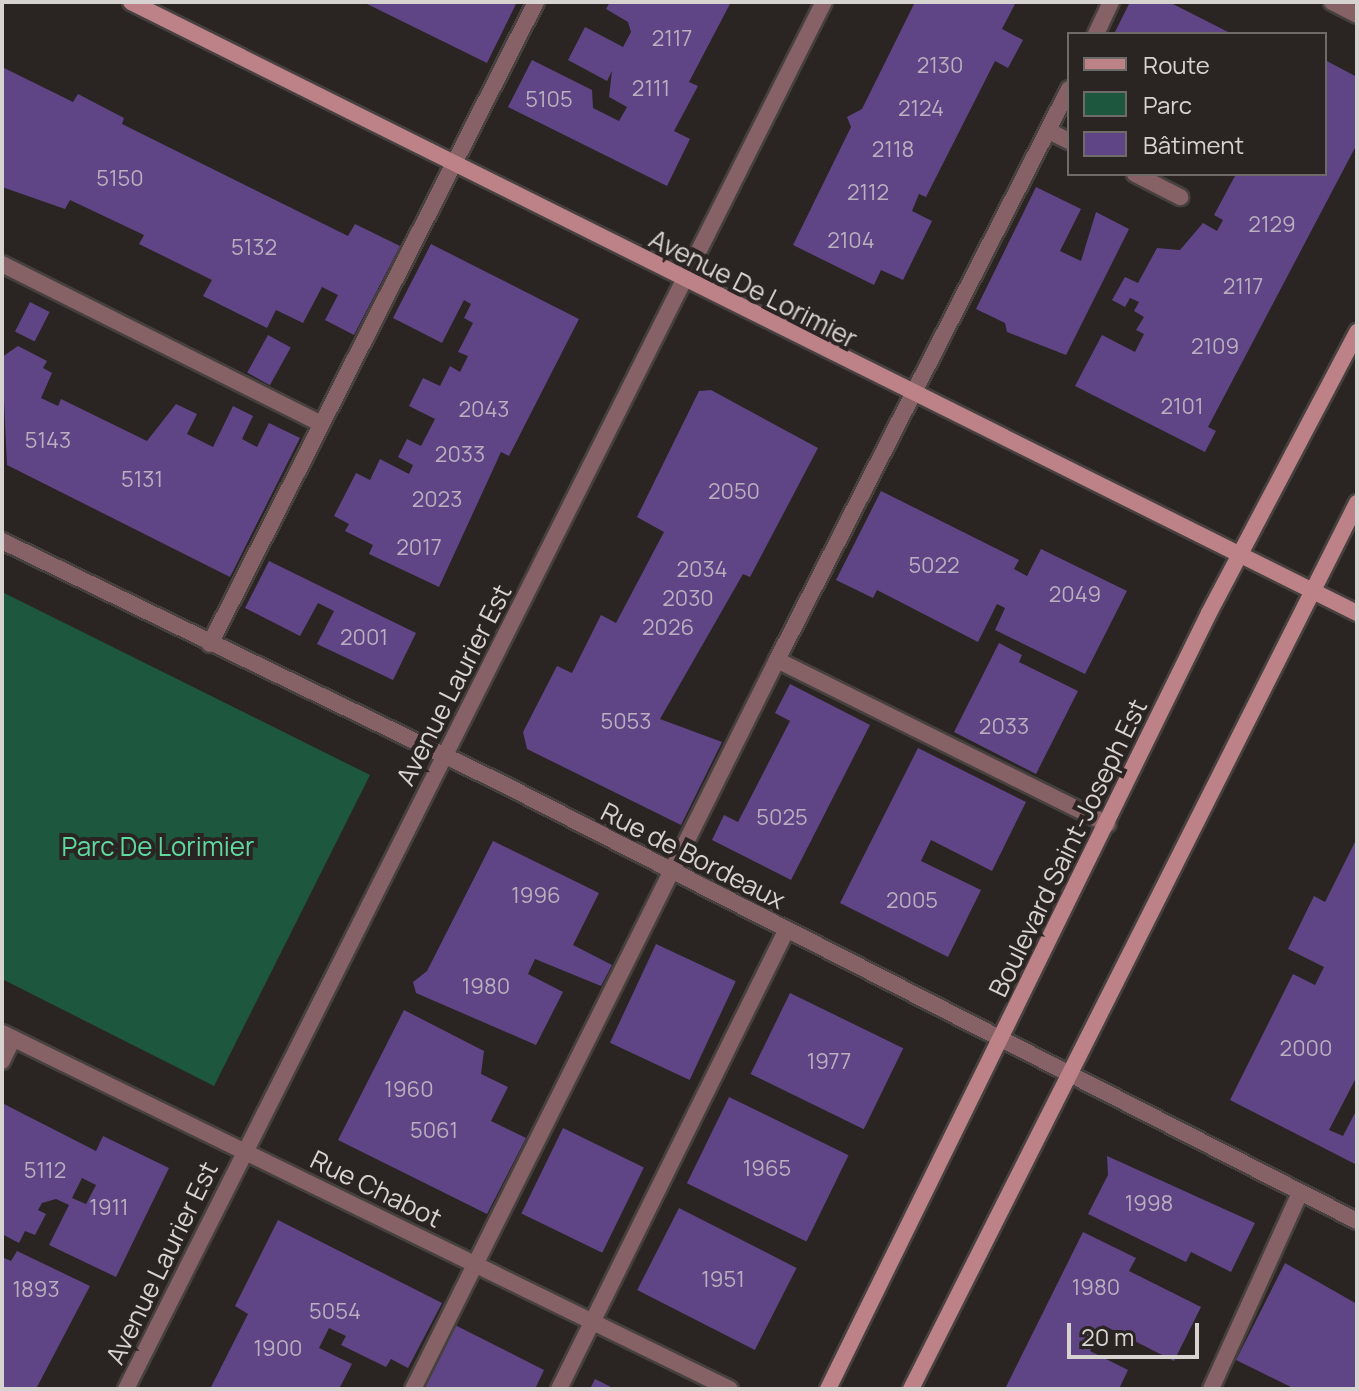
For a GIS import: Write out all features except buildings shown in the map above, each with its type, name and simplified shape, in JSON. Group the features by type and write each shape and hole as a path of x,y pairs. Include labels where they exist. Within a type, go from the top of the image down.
{"main road":[{"name":"Avenue De Lorimier","path":"131,2 915,398 1357,613"},
{"name":"Boulevard Saint-Joseph Est","path":"828,1389 1240,554 1357,332"},
{"path":"911,1389 1357,503"}],"street":[{"path":"210,644 318,422 457,164 536,2"},
{"name":"Avenue Laurier Est","path":"126,1389 824,2"},
{"path":"1097,32 1111,2"},
{"path":"1332,2 1357,15"},
{"path":"413,1389 777,660 915,398 1067,93"},
{"path":"1049,131 1067,140"},
{"path":"1139,176 1180,197"},
{"path":"2,264 318,422"},
{"name":"Rue de Bordeaux","path":"2,541 445,755 786,931 1072,1072 1357,1221"},
{"path":"777,660 1108,824"},
{"path":"559,1389 786,931"},
{"path":"2,1061 8,1035"},
{"name":"Rue Chabot","path":"8,1035 730,1389"},
{"path":"1211,1389 1300,1193"}],"green space":[{"name":"Parc De Lorimier","path":"2,592 370,775 214,1086 2,979"}]}
